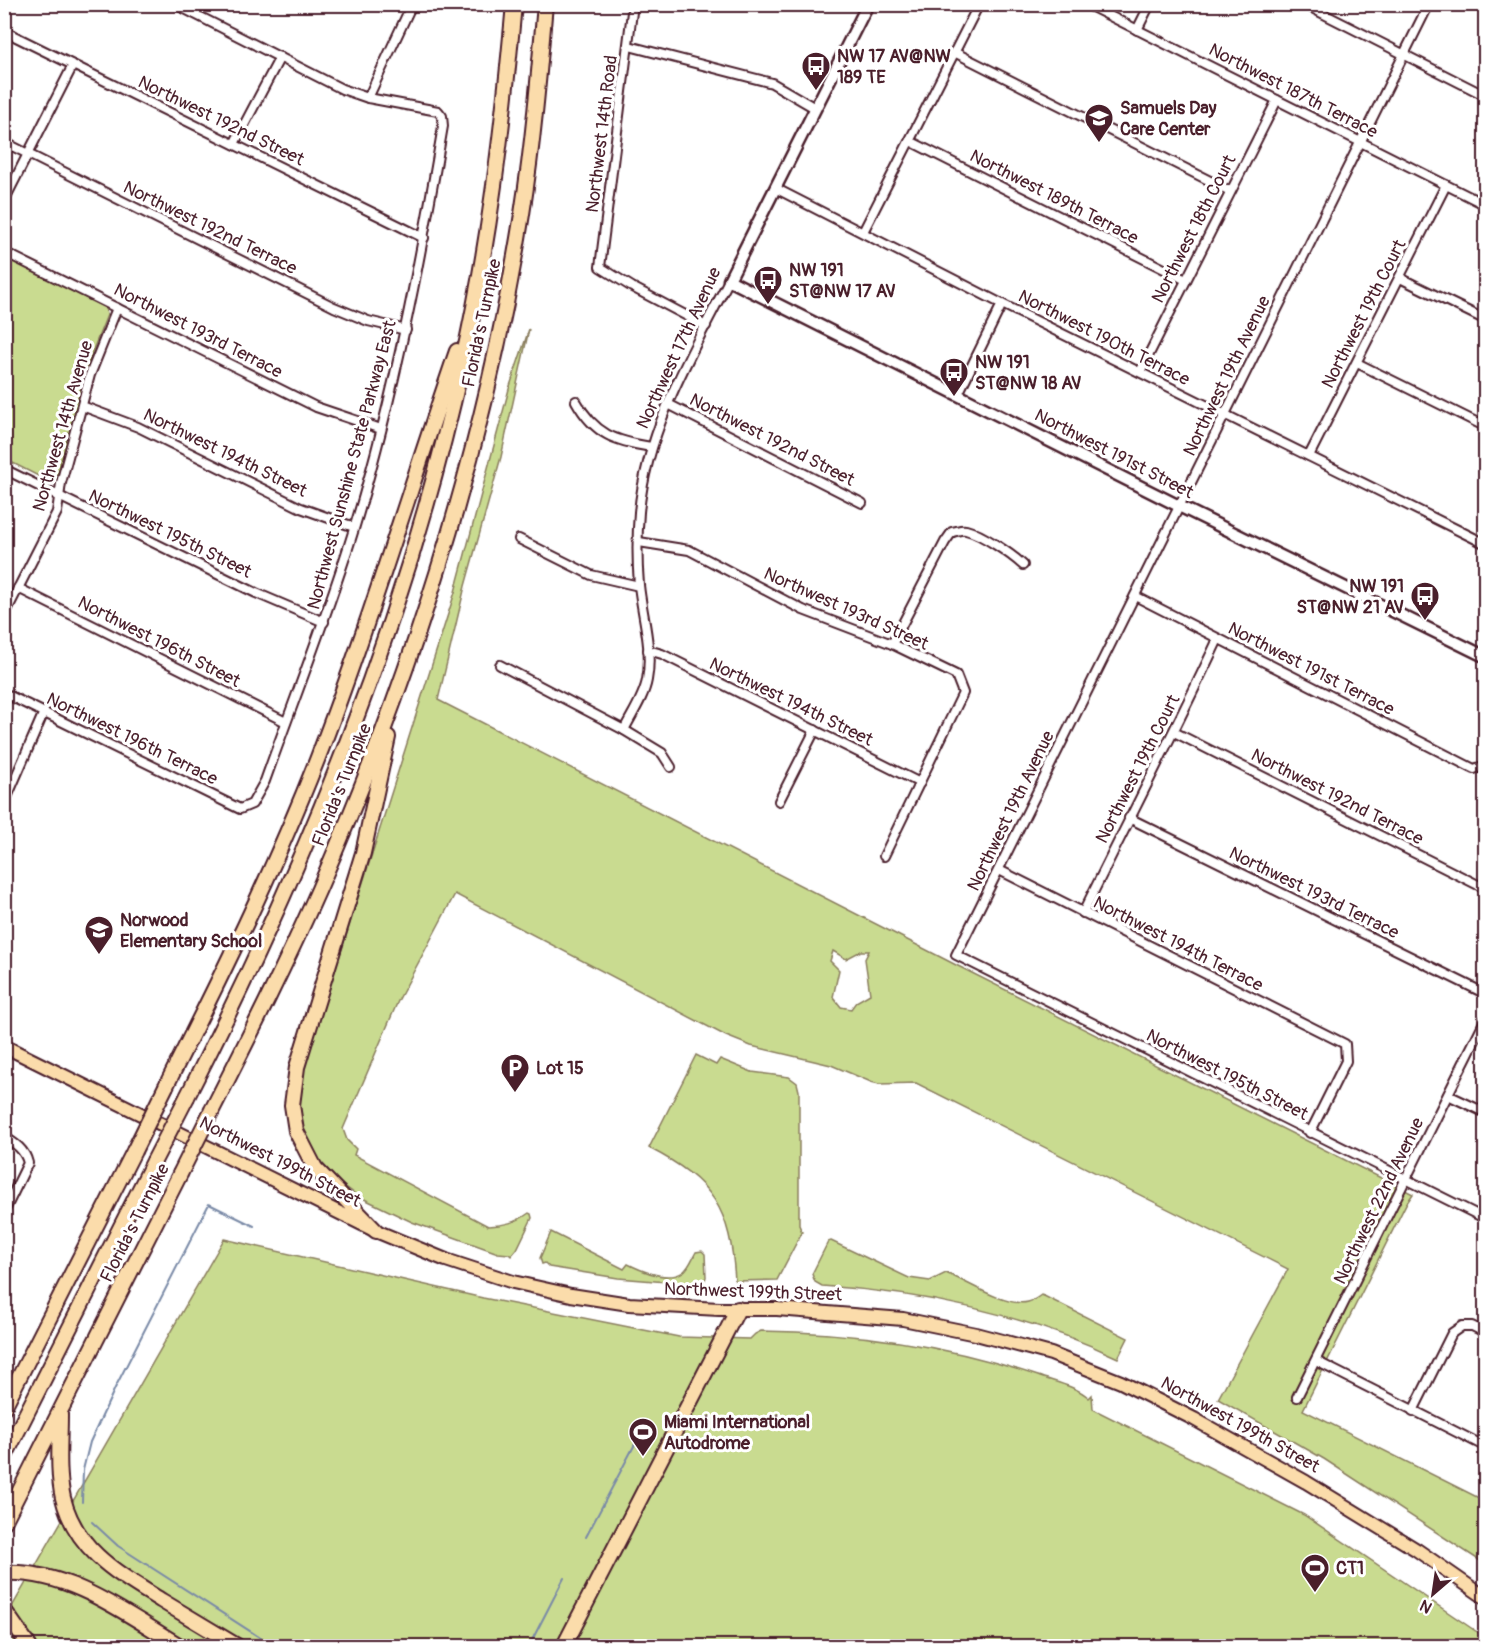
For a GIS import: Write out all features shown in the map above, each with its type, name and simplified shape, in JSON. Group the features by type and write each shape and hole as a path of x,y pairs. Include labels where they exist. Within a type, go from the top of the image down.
{"highway":[{"name":"Florida's Turnpike","path":"4,1458 187,1097 284,896 325,801 364,699 396,605 434,476 462,365 476,298 500,144 514,4"},
{"name":"Florida's Turnpike","path":"4,1522 262,1011 318,891 399,687 459,497 503,314 527,182 545,4"},
{"path":"8,1400 252,912 318,757 476,298"},
{"path":"376,1231 323,1179 310,1162 296,1131 292,1093 297,1067 363,853 399,687"},
{"path":"564,1647 738,1309"},
{"path":"60,1412 61,1486 69,1516 82,1540 109,1567 237,1647"},
{"path":"4,1573 34,1574 76,1586 180,1647"},
{"path":"4,1610 29,1647"}],"main road":[{"name":"Northwest 199th Street","path":"4,1046 376,1231 429,1253 513,1282 571,1295 629,1304 819,1311 903,1319 976,1334 1051,1354 1121,1382 1194,1419 1306,1482 1417,1550 1485,1598"}],"street":[{"path":"175,4 342,89 369,98 410,5"},
{"name":"Northwest 14th Road","path":"633,4 600,267 632,287 706,326"},
{"name":"Northwest 17th Avenue","path":"624,729 647,680 648,650 639,586 639,542 640,502 651,447 668,404 706,326 868,4"},
{"path":"863,232 979,4"},
{"name":"Northwest 187th Terrace","path":"1086,4 1485,205"},
{"path":"1137,30 1150,4"},
{"path":"1304,4 1485,96"},
{"name":"Northwest 19th Avenue","path":"956,955 1429,4"},
{"name":"Northwest 192nd Street","path":"4,31 424,238"},
{"path":"629,46 772,83 815,108"},
{"path":"954,52 1230,191"},
{"path":"234,144 280,57"},
{"path":"4,201 73,65"},
{"name":"Northwest Sunshine State Parkway East","path":"247,808 252,804 265,781 324,622 354,527 406,330 424,238 443,126 442,116 438,111 369,98"},
{"name":"Northwest 18th Court","path":"1140,372 1276,100"},
{"name":"Northwest 189th Terrace","path":"910,141 1186,280"},
{"name":"Northwest 192nd Terrace","path":"4,142 334,307 368,321 406,330"},
{"name":"Northwest 19th Court","path":"1309,456 1446,185"},
{"name":"Northwest 190th Terrace","path":"775,188 1002,304 1485,544"},
{"name":"Northwest 193rd Terrace","path":"4,252 316,407 381,429"},
{"path":"1400,278 1485,320"},
{"name":"Northwest 191st Street","path":"729,280 1485,657"},
{"path":"958,394 1002,304"},
{"name":"Northwest 14th Avenue","path":"4,616 57,512 61,483 82,406 98,354 117,308"},
{"path":"1357,363 1485,427"},
{"path":"576,401 588,419 619,442 651,447"},
{"name":"Northwest 192nd Street","path":"668,404 862,503"},
{"name":"Northwest 194th Street","path":"82,406 144,430 301,508 354,527"},
{"name":"Northwest 195th Street","path":"4,469 256,593 324,622"},
{"path":"892,644 952,532 964,529 1023,565"},
{"path":"519,539 591,575 639,586"},
{"name":"Northwest 193rd Street","path":"639,542 689,550 803,610 892,644 956,675 963,693 920,783"},
{"name":"Northwest 196th Street","path":"18,588 286,722"},
{"name":"Northwest 191st Terrace","path":"1135,596 1474,769 1485,765"},
{"name":"Northwest 19th Court","path":"1083,913 1218,639"},
{"name":"Northwest 194th Street","path":"648,650 662,654 920,783"},
{"path":"500,665 624,729 662,753 671,767"},
{"name":"Northwest 196th Terrace","path":"4,693 240,809 247,808"},
{"path":"4,804 44,712"},
{"path":"779,801 814,729"},
{"name":"Northwest 192nd Terrace","path":"1174,732 1485,890"},
{"path":"884,856 920,783"},
{"name":"Northwest 193rd Terrace","path":"1129,818 1485,994"},
{"name":"Northwest 194th Terrace","path":"999,870 1345,1044 1346,1061 1310,1133"},
{"name":"Northwest 195th Street","path":"956,955 1485,1219"},
{"name":"Northwest 22nd Avenue","path":"1297,1397 1485,1018"},
{"path":"1448,1095 1485,1113"},
{"path":"4,1137 16,1144 27,1156 28,1163 4,1212"},
{"path":"1413,1411 1452,1333 1462,1326 1472,1326 1485,1333"},
{"path":"1316,1361 1485,1447"}],"green space":[{"path":"4,255 106,309 107,315 91,355 59,470 56,476 46,480 5,459"},
{"path":"529,329 501,457 465,586 438,700 956,965 1413,1194 1303,1410 1485,1501 1485,1564 1324,1459 1218,1399 1288,1269 916,1083 879,1084 831,1065 751,1046 726,1036 455,894 398,1001 343,1129 347,1140 356,1149 354,1155 488,1226 510,1223 531,1214 532,1218 517,1249 511,1256 498,1253 412,1222 358,1196 339,1182 321,1162 317,1163 302,1124 299,1104 300,1081 455,592 509,389","holes":["833,951 846,959 861,951 869,951 865,959 870,994 856,1002 851,1009 841,1007 833,997 839,970 830,961"]},
{"path":"696,1055 716,1065 720,1059 752,1072 789,1077 797,1083 799,1091 799,1225 802,1232 777,1280 735,1281 729,1234 714,1200 689,1173 649,1148"},
{"path":"551,1232 624,1269 628,1264 663,1276 683,1272 696,1252 702,1251 705,1254 706,1277 703,1285 618,1278 549,1267 545,1263 542,1264 540,1258"},
{"name":"Miami International Autodrome","path":"224,1239 483,1298 679,1337 750,1339 761,1331 832,1334 936,1348 1004,1365 1071,1387 1089,1398 1092,1395 1093,1409 1304,1515 1486,1638 1485,1646 5,1646 5,1619"},
{"path":"831,1241 909,1278 930,1281 946,1273 998,1298 1019,1303 1030,1302 1041,1295 1128,1338 1118,1358 1048,1329 974,1308 898,1294 822,1286 815,1282 812,1274 828,1242"}],"waterway":[{"path":"82,1502 83,1470 90,1442 209,1204 254,1226"},
{"path":"586,1537 644,1427"},
{"path":"92,1522 118,1546 273,1646"},
{"path":"529,1646 564,1578"}],"place":[{"name":"NW 17 AV@NW 189 TE","path":"816,92"},
{"name":"Samuels Day Care Center","path":"1099,144"},
{"name":"NW 191 ST@NW 17 AV","path":"768,306"},
{"name":"NW 191 ST@NW 18 AV","path":"954,398"},
{"name":"NW 191 ST@NW 21 AV","path":"1425,622"},
{"name":"Norwood Elementary School","path":"99,956"},
{"name":"Lot 15","path":"515,1094"},
{"name":"Miami International Autodrome","path":"643,1458"},
{"name":"CT1","path":"1315,1594"}]}
